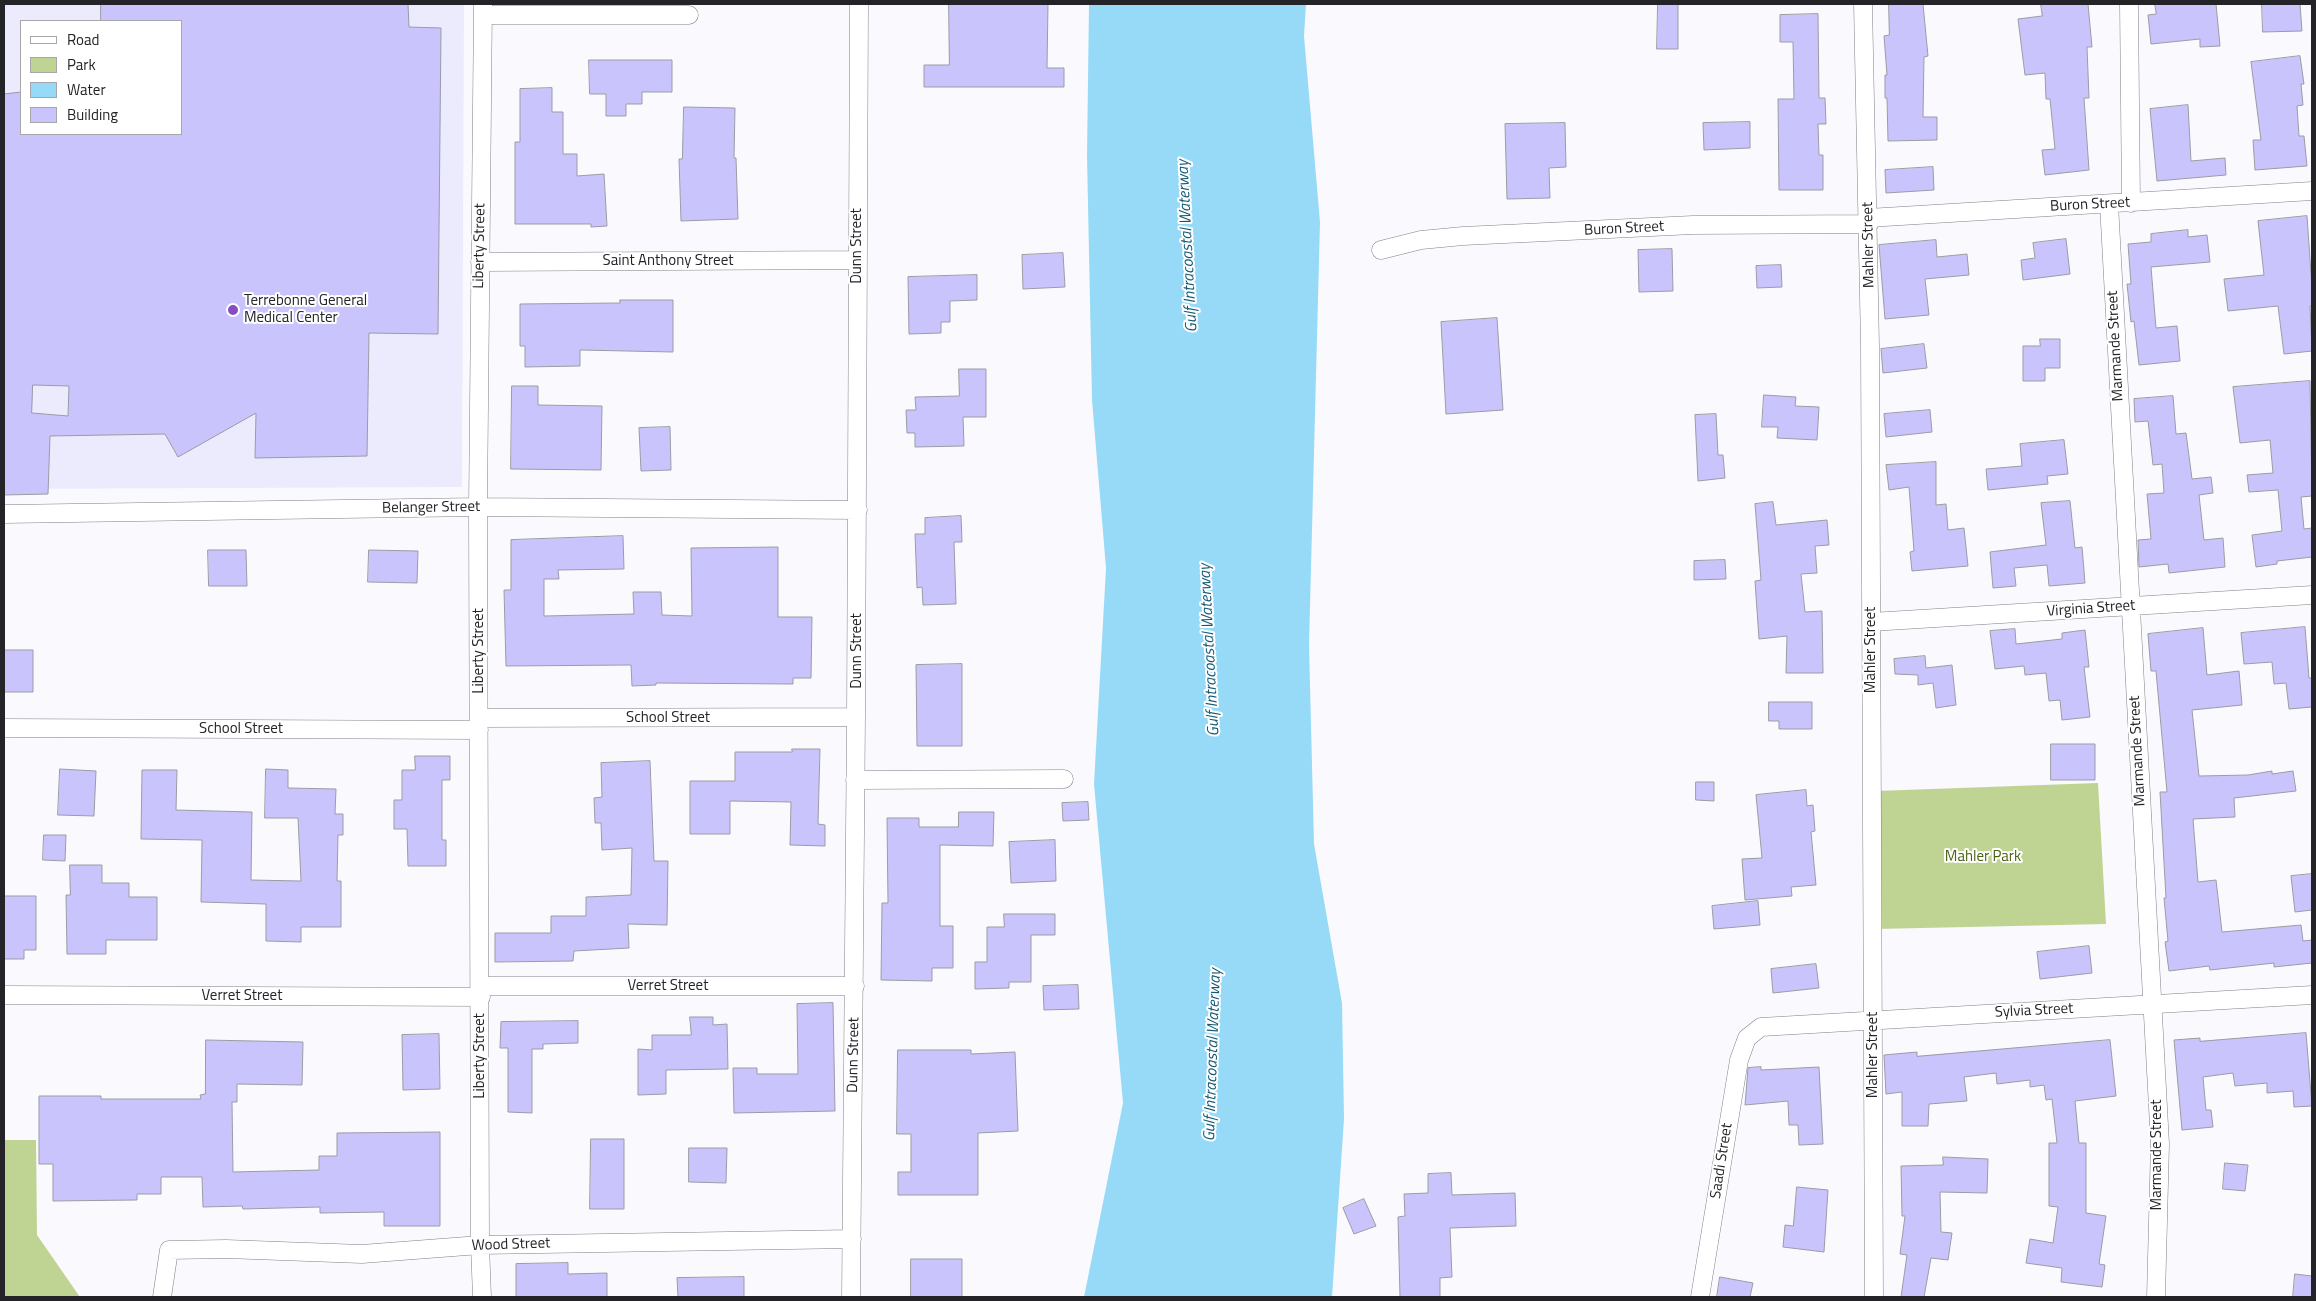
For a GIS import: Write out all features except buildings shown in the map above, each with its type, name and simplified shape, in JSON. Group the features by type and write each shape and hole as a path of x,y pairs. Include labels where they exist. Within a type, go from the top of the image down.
{"street":[{"name":"Dunn Street","path":"851,1297 858,510 856,260 859,4"},
{"name":"Mahler Street","path":"1863,4 1869,221 1874,1297"},
{"path":"2129,4 2131,203"},
{"path":"483,10 689,15"},
{"name":"Liberty Street","path":"482,1297 480,1244 481,991 478,507 483,10"},
{"name":"Buron Street","path":"1381,250 1421,240 1472,236 1693,225 1869,221 2312,191"},
{"name":"Marmande Street","path":"2109,204 2160,1144 2156,1297"},
{"name":"Saint Anthony Street","path":"480,262 856,260"},
{"name":"Belanger Street","path":"4,514 478,507 858,510"},
{"name":"Virginia Street","path":"1871,622 2312,595"},
{"name":"School Street","path":"4,728 479,724 856,717"},
{"path":"855,780 1064,779"},
{"name":"Verret Street","path":"4,995 855,986"},
{"name":"Sylvia Street","path":"1757,1031 1761,1027 1777,1025 2312,995"},
{"name":"Saadi Street","path":"1700,1297 1739,1060 1747,1038 1757,1031"},
{"name":"Wood Street","path":"162,1297 169,1250 226,1249 362,1254 480,1244 852,1239"}],"shaded area":[{"name":"Terrebonne General Medical Center","path":"4,4 464,4 462,487 4,489"}],"green space":[{"name":"Mahler Park","path":"2098,783 2106,924 1876,929 1876,791"},
{"path":"4,1140 36,1140 37,1235 80,1297 4,1297"}],"water":[{"name":"Gulf Intracoastal Waterway","path":"1089,4 1306,4 1304,36 1320,222 1309,645 1314,844 1342,1003 1344,1119 1332,1297 1084,1297 1123,1103 1094,784 1106,568 1092,400 1087,156"}],"place":[{"name":"Terrebonne General Medical Center","path":"233,310"}]}
